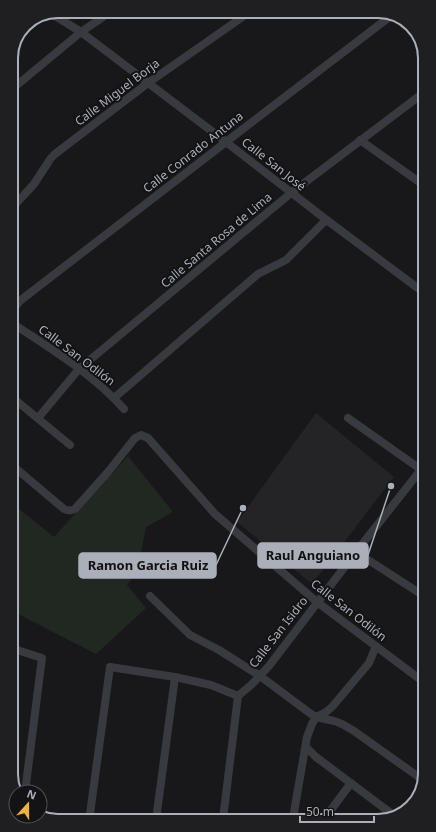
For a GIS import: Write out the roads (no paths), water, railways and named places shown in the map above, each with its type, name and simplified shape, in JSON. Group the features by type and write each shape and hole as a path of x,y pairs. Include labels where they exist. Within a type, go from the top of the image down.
{"street":[{"name":"Calle San José","path":"59,18 82,32 291,193 418,288"},
{"path":"18,84 82,32 102,18"},
{"name":"Calle Miguel Borja","path":"18,201 34,184 51,158 148,83 241,18"},
{"name":"Calle Conrado Antuna","path":"18,303 387,19"},
{"name":"Calle Santa Rosa de Lima","path":"38,418 79,369 291,193 418,97"},
{"path":"360,140 418,181"},
{"path":"114,398 258,274 286,260 324,222 328,221"},
{"name":"Calle San Odilón","path":"18,327 79,369 114,398 124,409"},
{"path":"18,402 70,445"},
{"path":"348,418 418,466"},
{"name":"Calle San Odilón","path":"18,470 68,511 75,509 108,472 135,438 141,435 148,438 215,514 317,602 418,678"},
{"name":"Calle San Isidro","path":"240,694 269,666 356,552 418,475"},
{"path":"356,552 418,592"},
{"path":"150,596 190,635 219,650 260,676 316,717 334,721 354,731 418,776"},
{"path":"295,814 306,747 312,724 316,717 332,707 369,663 376,646"},
{"path":"18,650 42,658 27,784"},
{"path":"90,814 110,667 211,685 240,694 224,814"},
{"path":"157,814 175,678"},
{"path":"306,747 316,757 389,812"},
{"path":"328,814 351,783"}],"place":[{"name":"Raul Anguiano","path":"391,486"},
{"name":"Ramon Garcia Ruiz","path":"243,508"}]}
